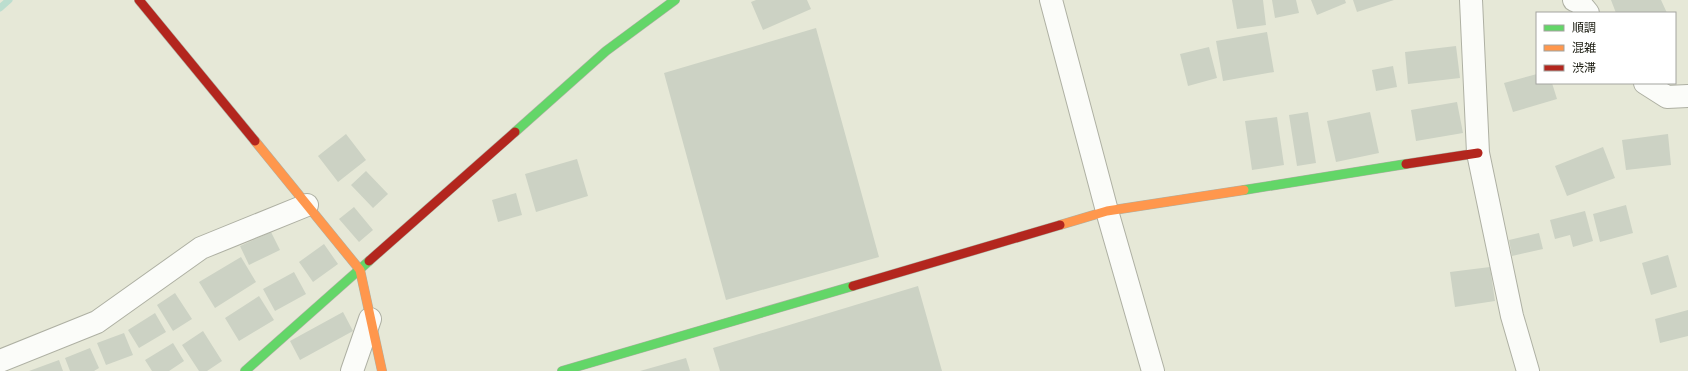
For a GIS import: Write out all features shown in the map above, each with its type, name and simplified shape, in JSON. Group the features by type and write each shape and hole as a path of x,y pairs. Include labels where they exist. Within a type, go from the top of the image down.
{"street":[{"path":"139,0 360,270 382,371"},
{"path":"245,371 606,51 675,0"},
{"path":"1051,0 1107,211 1153,371"},
{"path":"1471,0 1478,153 1512,316 1528,371"},
{"path":"1574,0 1579,2 1587,12"},
{"path":"1647,84 1667,97 1688,96"},
{"path":"562,371 1107,211 1478,153"},
{"path":"0,361 97,322 201,248 307,205"},
{"path":"352,371 370,319"}],"building":[{"path":"756,0 807,0 811,9 763,30 751,2"},
{"path":"1232,0 1263,0 1266,25 1237,29"},
{"path":"1272,0 1296,0 1299,13 1275,18"},
{"path":"1311,0 1345,0 1346,3 1317,15"},
{"path":"1353,0 1394,0 1357,12"},
{"path":"1611,0 1661,0 1667,12 1616,12"},
{"path":"816,28 879,257 726,300 664,73"},
{"path":"1267,32 1274,72 1223,81 1216,41"},
{"path":"1456,46 1460,78 1408,84 1405,52"},
{"path":"1209,47 1217,78 1188,86 1180,54"},
{"path":"1393,66 1397,87 1376,91 1372,70"},
{"path":"1536,74 1536,84 1552,84 1557,99 1513,112 1504,83"},
{"path":"1457,102 1463,133 1416,141 1411,110"},
{"path":"1308,112 1316,163 1297,166 1289,115"},
{"path":"1370,112 1379,153 1336,162 1327,121"},
{"path":"1277,117 1284,165 1252,170 1245,121"},
{"path":"346,134 366,160 338,182 318,156"},
{"path":"1668,134 1671,165 1626,170 1622,140"},
{"path":"1603,147 1615,178 1567,196 1555,166"},
{"path":"577,159 588,196 536,212 525,174"},
{"path":"366,171 388,194 373,208 351,185"},
{"path":"516,193 522,215 498,222 492,200"},
{"path":"1626,205 1633,233 1600,242 1593,214"},
{"path":"354,207 373,230 359,242 339,219"},
{"path":"1585,211 1593,241 1573,247 1570,235 1555,239 1550,220"},
{"path":"271,232 280,250 249,265 240,246"},
{"path":"1539,233 1543,249 1512,256 1509,240"},
{"path":"324,244 338,264 313,282 299,262"},
{"path":"1668,255 1677,287 1651,295 1642,263"},
{"path":"241,257 256,282 215,308 199,282"},
{"path":"1490,267 1495,301 1455,307 1450,272"},
{"path":"294,272 306,294 275,311 263,289"},
{"path":"918,286 942,371 720,371 713,348"},
{"path":"175,293 192,319 173,331 157,305"},
{"path":"259,296 274,320 239,341 225,318"},
{"path":"1688,310 1688,336 1660,343 1655,319"},
{"path":"343,312 353,331 300,360 290,341"},
{"path":"155,313 166,332 139,348 128,330"},
{"path":"203,331 222,361 207,371 199,371 182,345"},
{"path":"124,333 133,355 106,365 97,343"},
{"path":"173,343 184,361 169,371 152,371 145,360"},
{"path":"90,348 99,368 94,371 70,371 65,358"},
{"path":"686,358 690,371 640,371"},
{"path":"59,360 63,371 29,371"}],"waterway":[{"path":"0,8 9,0"}],"traffic: fast":[{"path":"515,132 606,51 675,0"},
{"path":"1244,190 1406,164"},
{"path":"245,371 369,261"},
{"path":"562,371 853,286"}],"traffic: slow":[{"path":"255,141 360,270 382,371"},
{"path":"1060,225 1107,211 1244,190"}],"traffic: jam":[{"path":"139,0 255,141"},
{"path":"369,261 515,132"},
{"path":"1406,164 1478,153"},
{"path":"853,286 1060,225"}]}
